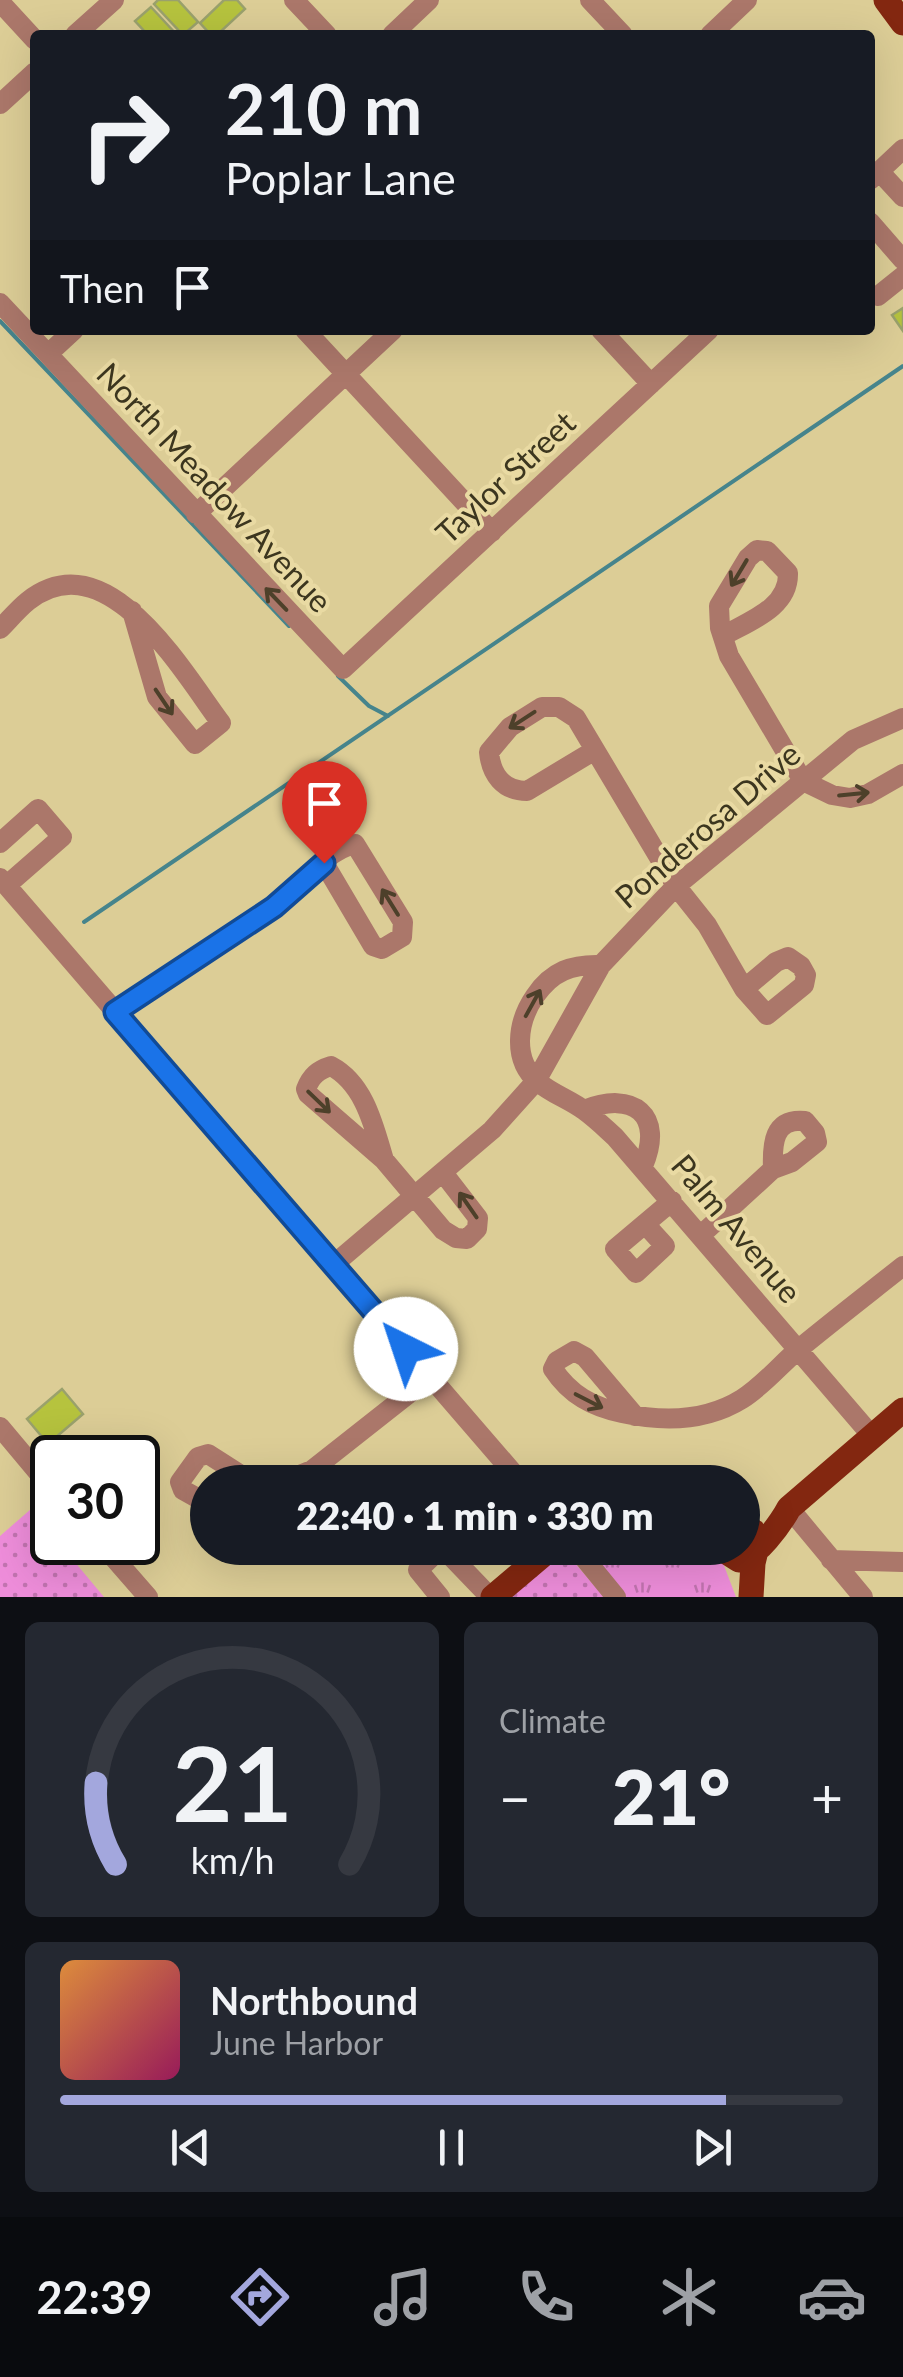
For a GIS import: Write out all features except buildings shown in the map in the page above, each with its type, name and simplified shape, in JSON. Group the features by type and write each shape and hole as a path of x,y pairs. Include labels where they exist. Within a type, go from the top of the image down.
{"main road":[{"path":"760,1546 789,1508 903,1410"},
{"path":"760,1519 789,1508"},
{"path":"491,1597 530,1565"},
{"path":"732,1565 748,1597"},
{"path":"748,1597 753,1565"}],"street":[{"path":"81,30 114,0"},
{"path":"294,0 321,30"},
{"path":"397,30 430,0"},
{"path":"590,0 618,30"},
{"path":"715,30 747,0"},
{"path":"0,2 30,35"},
{"path":"0,104 30,77"},
{"path":"903,149 875,176 903,197"},
{"path":"875,237 903,260"},
{"path":"878,296 903,276"},
{"name":"North Meadow Avenue","path":"0,302 30,334"},
{"name":"North Meadow Avenue","path":"30,335 343,669"},
{"path":"48,354 69,335"},
{"path":"310,335 492,532"},
{"path":"196,514 389,335"},
{"path":"606,335 651,384"},
{"name":"Taylor Street","path":"343,669 704,335"},
{"path":"0,629 30,599 73,584 101,590 132,611 154,633 222,723 195,744 158,697 132,611"},
{"path":"723,636 729,656 803,780 832,796 850,798 868,794 903,774"},
{"path":"594,750 527,791 516,791 500,781 490,768 489,752 510,726 542,707 559,708 576,718 676,886 707,925 744,990"},
{"name":"Ponderosa Drive","path":"333,1264 492,1130 536,1081 601,965 676,886 853,740 903,718"},
{"path":"0,842 38,809 62,837 3,882 506,1465"},
{"path":"115,1012 274,907 324,863 343,847 355,844 403,922 402,936 382,949 373,946 324,863"},
{"path":"536,1081 520,1054 519,1040 533,998 551,976 575,964 601,965"},
{"path":"384,1160 369,1110 341,1071 331,1066 310,1078 308,1094 384,1160 443,1230 467,1239 477,1229 478,1218 444,1174"},
{"name":"Palm Avenue","path":"536,1081 584,1110 643,1166 872,1436"},
{"path":"584,1110 603,1102 624,1102 640,1111 651,1131 651,1148 643,1166"},
{"path":"702,1235 773,1169"},
{"path":"645,1224 672,1201"},
{"path":"636,1416 670,1421 712,1412 743,1399 903,1266"},
{"path":"318,1465 430,1377"},
{"path":"0,1429 30,1464"},
{"path":"192,1465 198,1457 208,1454 225,1465"},
{"path":"190,1468 180,1482 190,1494"},
{"path":"789,1508 862,1597"},
{"path":"831,1560 903,1562"},
{"path":"120,1565 148,1597"},
{"path":"423,1565 418,1570 440,1597"},
{"path":"459,1565 491,1597"},
{"path":"590,1565 616,1597"}],"green space":[{"path":"30,1510 30,1565 77,1565 104,1597 0,1597 0,1536"},
{"path":"545,1565 577,1565 604,1597 507,1597"},
{"path":"599,1565 724,1565 736,1597 625,1597"}],"waterway":[{"path":"0,321 289,626"},
{"path":"84,922 903,366"},
{"path":"338,676 369,706 388,716"}],"route":[{"path":"324,863 274,907 115,1012 406,1349"}]}
